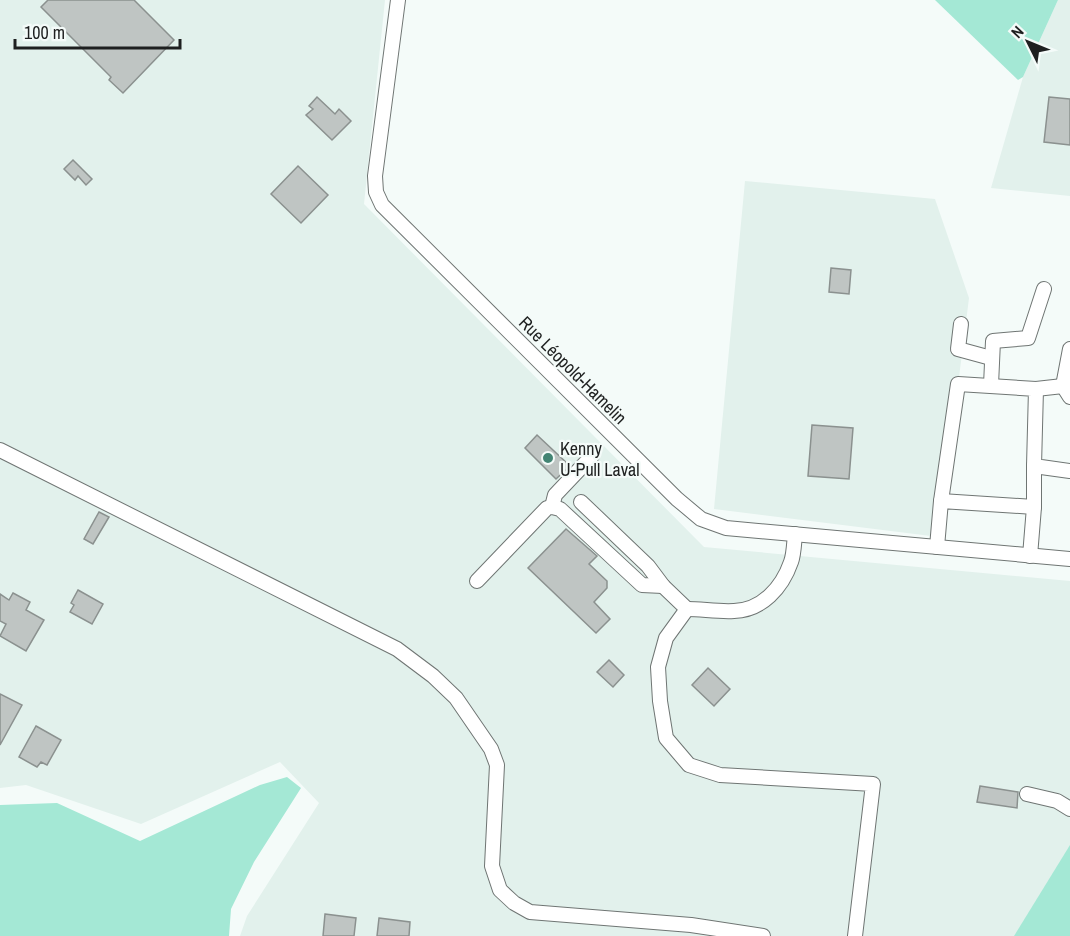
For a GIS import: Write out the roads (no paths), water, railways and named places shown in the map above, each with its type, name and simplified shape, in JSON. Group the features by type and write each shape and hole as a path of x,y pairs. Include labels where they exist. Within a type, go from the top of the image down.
{"street":[{"name":"Rue Léopold-Hamelin","path":"398,0 375,176 376,192 382,205 677,499 701,519 726,528 1070,559"},
{"path":"992,385 993,341 1028,338 1044,289"},
{"path":"961,324 958,349 991,358"},
{"path":"937,547 941,501 958,384 1066,391 1070,349"},
{"path":"1030,556 1034,507 1036,389"},
{"path":"0,450 397,649 433,676 456,698 491,748 498,765 492,866 500,890 514,903 530,912 691,925 760,936"},
{"path":"552,507 555,495 592,456"},
{"path":"1034,466 1070,471"},
{"path":"941,501 1034,507"},
{"path":"581,502 648,566 663,586 687,609 735,611 748,609 764,601 775,592 791,562 795,534"},
{"path":"477,581 547,508 552,507 560,509 642,585 663,586"},
{"path":"687,609 666,638 658,668 666,738 689,765 720,775 873,784 855,936"},
{"path":"1027,794 1057,801 1070,809"}],"place":[{"name":"Kenny U-Pull Laval","path":"548,458"}]}
